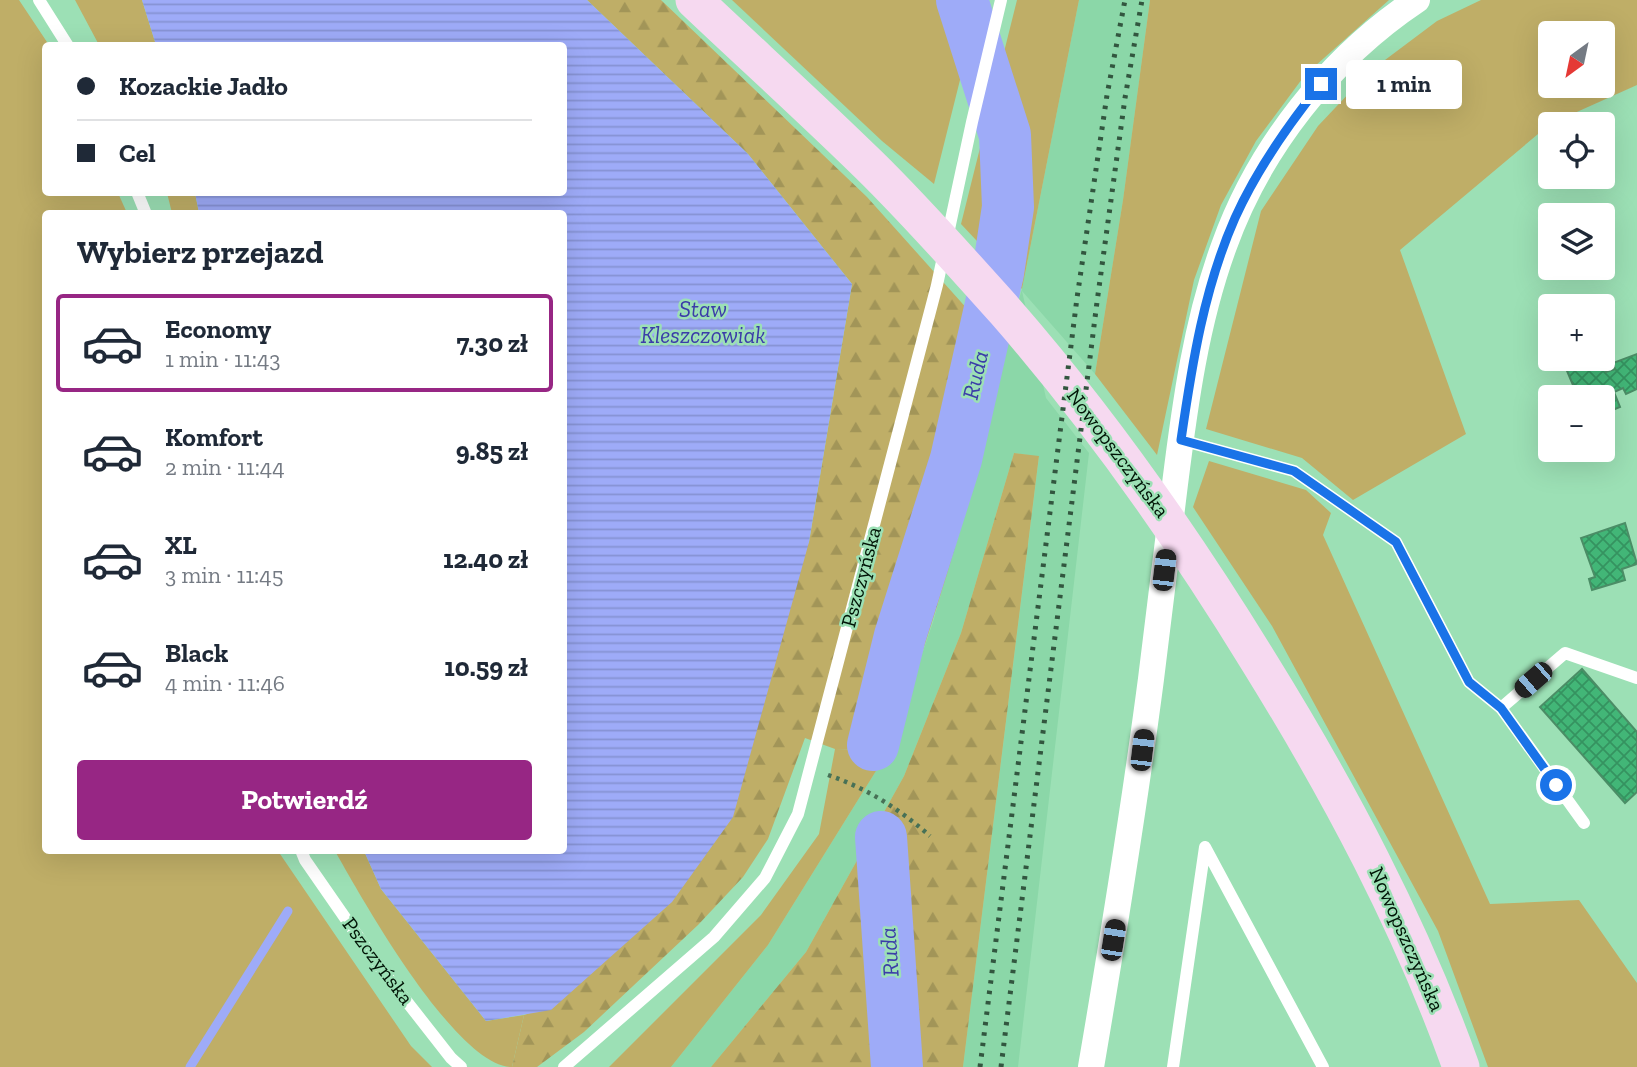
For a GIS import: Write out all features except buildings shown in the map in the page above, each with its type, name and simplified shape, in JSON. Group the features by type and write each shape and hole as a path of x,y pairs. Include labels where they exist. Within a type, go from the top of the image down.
{"main road":[{"name":"Nowopszczyńska","path":"694,0 870,166 999,304 1148,490 1310,743 1386,888 1448,1030 1461,1067"}],"street":[{"path":"1091,1067 1135,798 1192,365 1224,244 1250,188 1286,130 1321,84 1366,40 1417,0"}],"lane":[{"path":"39,0 65,42"},
{"name":"Pszczyńska","path":"564,1067 714,937 765,878 799,814 937,285 1001,0"},
{"path":"1181,440 1294,471 1396,542 1469,682 1501,708 1584,823"},
{"path":"1501,708 1565,653 1637,678"},
{"path":"1173,1067 1205,847 1323,1067"},
{"name":"Pszczyńska","path":"303,854 375,961 461,1067"}],"path":[{"path":"810,769 876,795 903,812 930,836"}],"shaded area":[{"path":"1079,0 1150,0 1123,200 1095,374 1022,291 1046,398 1089,453 1018,1067 963,1067 1039,457 1014,453 961,633 904,776 806,952 711,1067 671,1067 768,945 889,750 933,622 991,416 1004,350 1022,289"}],"green space":[{"path":"0,0 19,0 47,42 42,42 42,196 119,196 126,210 42,210 42,854 280,854 411,1046 432,1067 0,1067"},
{"path":"75,0 142,0 155,42 97,42"},
{"path":"587,0 661,0 867,197 1004,350 954,552 889,750 835,749 805,738 768,839 743,877 698,925 584,1032 537,1067 512,1067 524,1015 557,1004 809,542 852,284 748,154"},
{"path":"732,0 980,0 934,184 882,141"},
{"path":"1017,0 1079,0 1022,289 961,224"},
{"path":"1150,0 1389,0 1305,75 1256,141 1221,205 1194,280 1157,455 1095,374 1123,200"},
{"path":"1481,0 1637,0 1637,85 1615,95 1615,21 1538,21 1538,98 1608,98 1577,112 1538,112 1538,134 1400,250 1466,434 1353,500 1302,458 1206,429 1261,211 1318,126 1369,72 1437,21"},
{"path":"168,196 196,196 198,210 171,210"},
{"path":"1014,453 1039,456 963,1067 711,1067 806,952 904,776 961,633"},
{"path":"1209,461 1306,490 1331,513 1323,535 1490,904 1579,900 1637,983 1637,1067 1488,1067 1438,931 1272,626 1193,507"},
{"path":"835,749 889,750 768,945 671,1067 609,1067 761,915 819,834"},
{"path":"337,854 365,854 381,889 486,1021 524,1015 512,1067 489,1060 464,1040 438,1011 366,904"}],"water":[{"name":"Staw Kleszczowiak","path":"142,0 587,0 748,154 852,284 809,542 733,817 672,902 551,1010 486,1021 381,889 365,854 567,854 567,210 198,210 196,196 567,196 567,42 155,42"}],"waterway":[{"name":"Ruda","path":"873,745 900,636 956,459 998,273 1008,207 1005,135 962,0"},
{"name":"Ruda","path":"881,837 897,1067"},
{"path":"190,1067 288,911"}],"railway":[{"path":"980,1067 1077,298 1107,95 1125,0"},
{"path":"1001,1067 1097,302 1125,98 1142,0"}],"route":[{"path":"1321,84 1267,158 1224,244 1200,328 1181,440 1294,471 1396,542 1469,682 1501,708 1556,785"}]}
